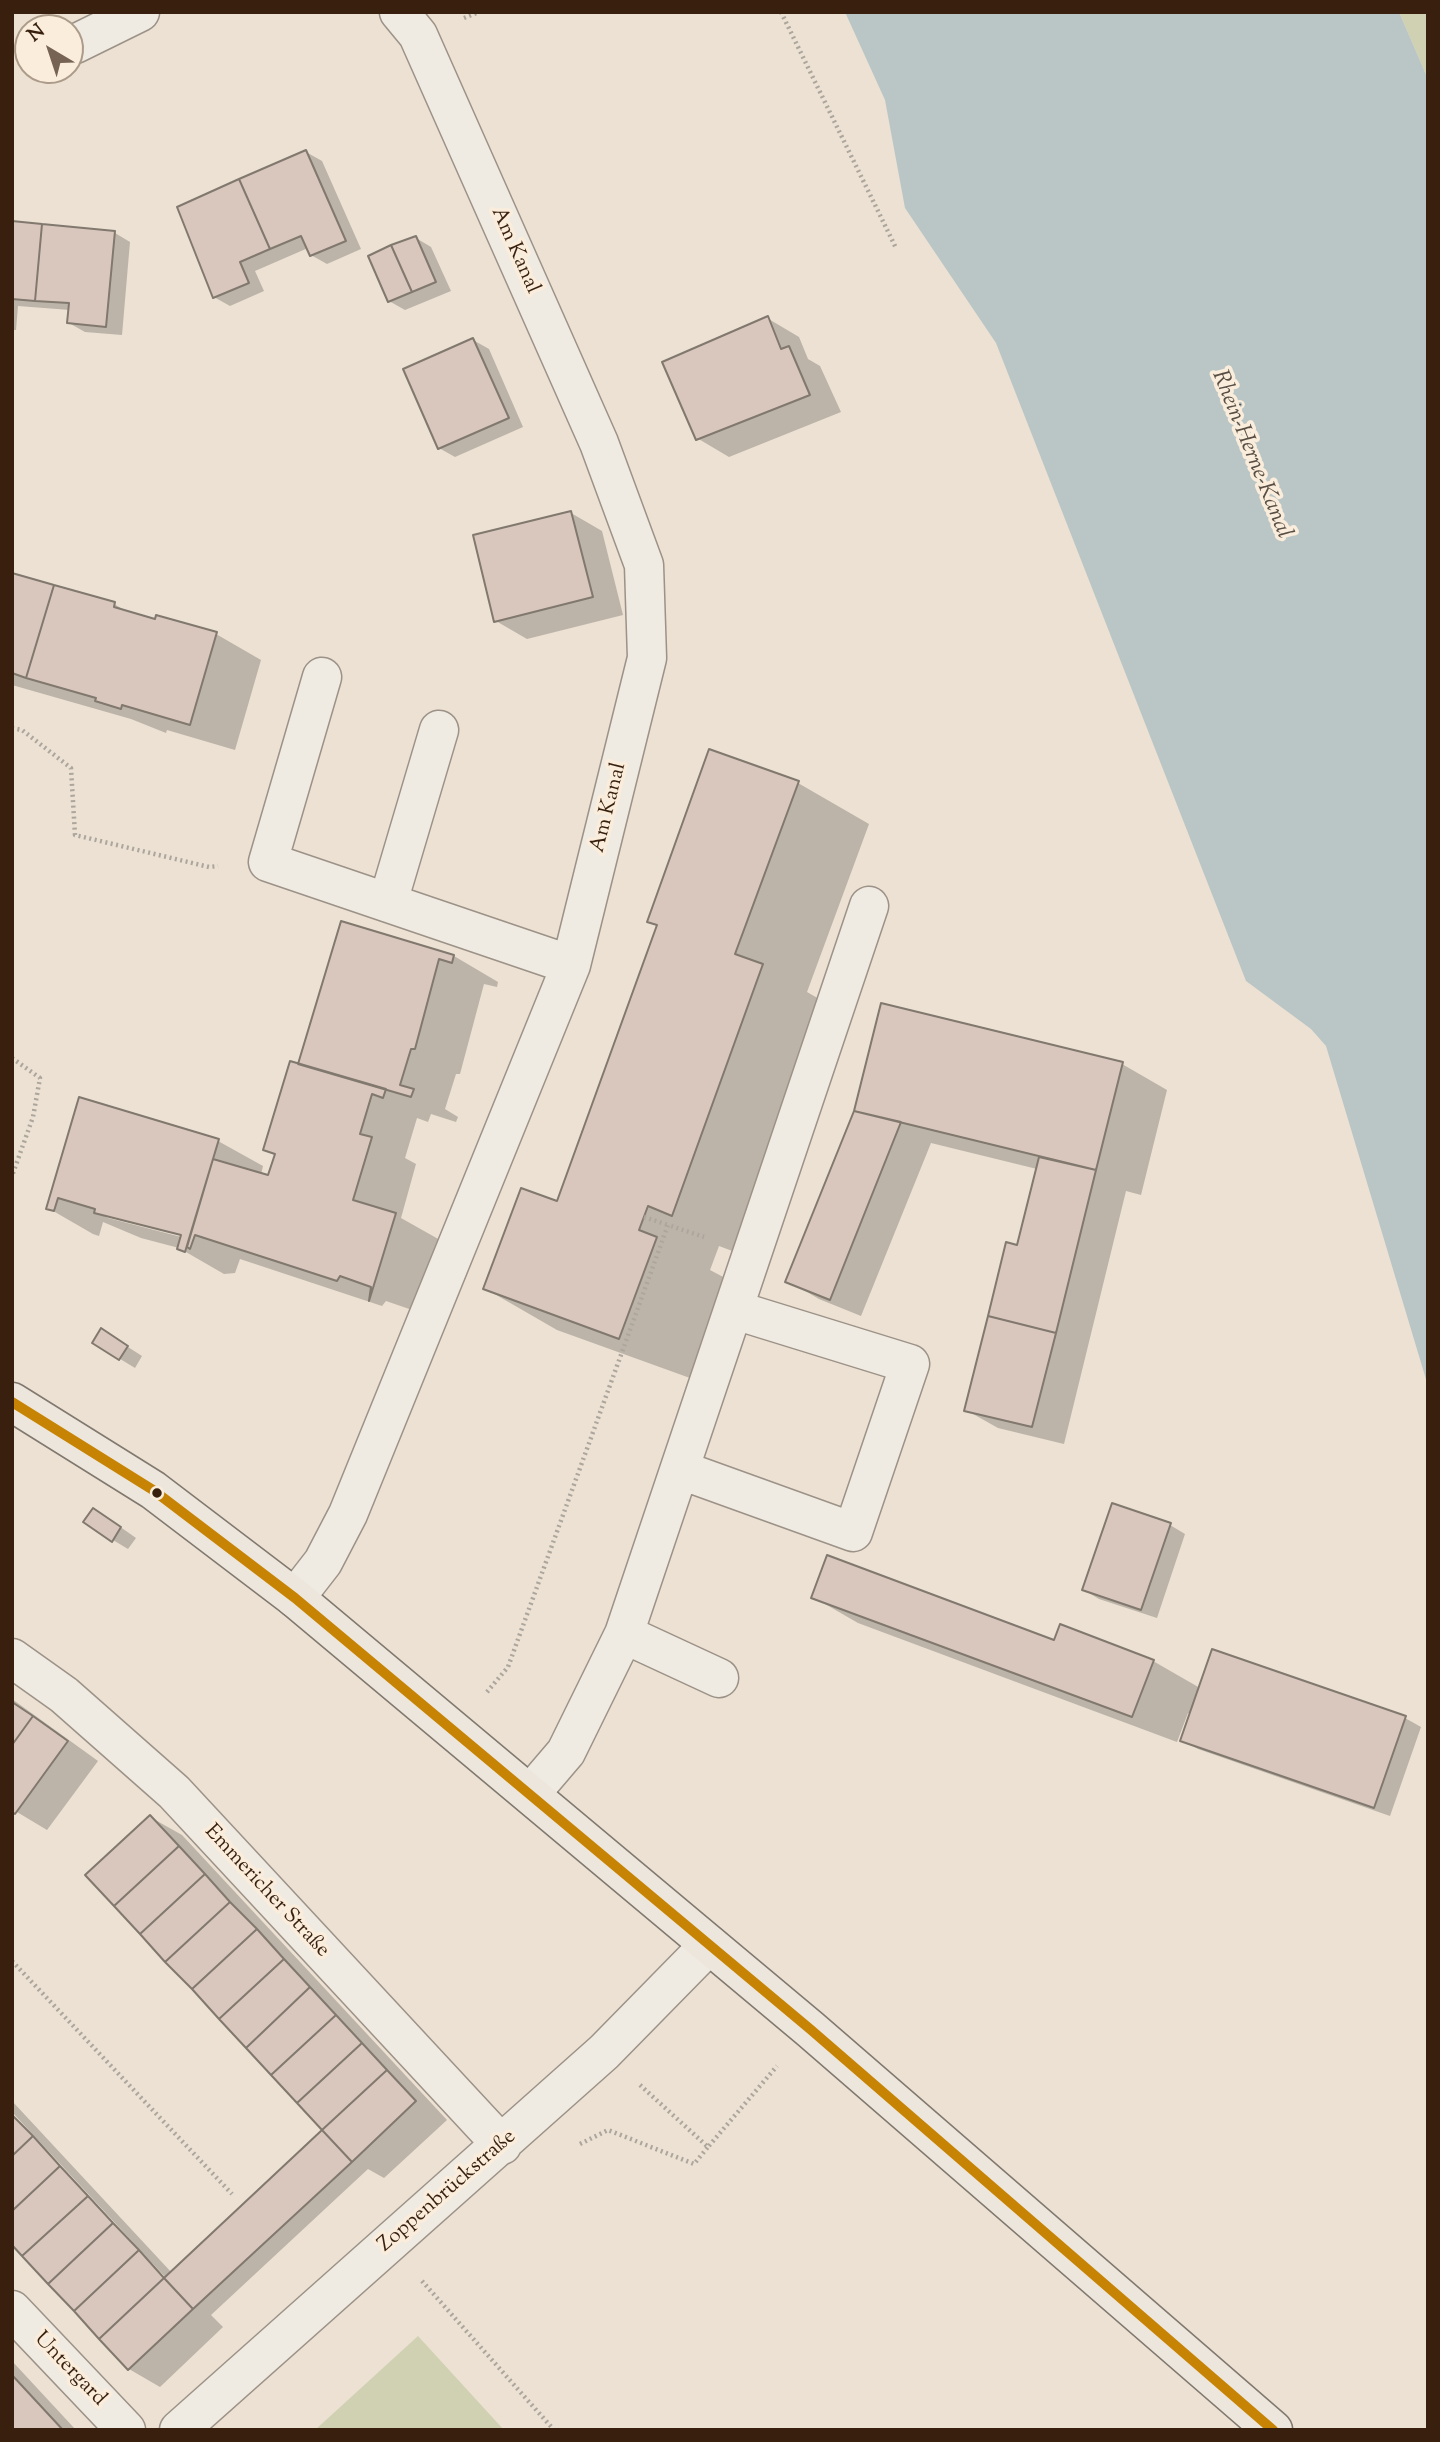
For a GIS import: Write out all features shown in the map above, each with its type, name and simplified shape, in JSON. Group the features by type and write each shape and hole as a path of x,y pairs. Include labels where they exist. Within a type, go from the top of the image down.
{"main road":[{"path":"12,1402 153,1490 295,1598 810,2029 1273,2430"}],"street":[{"path":"84,40 140,12"},
{"name":"Am Kanal","path":"295,1598 323,1562 348,1514 571,965 648,658 644,565 599,443 418,35 400,12"},
{"path":"322,677 268,862 571,965"},
{"path":"387,902 439,730"},
{"path":"531,1793 566,1752 624,1634 869,906"},
{"path":"681,1470 853,1532 911,1364 735,1310"},
{"path":"624,1634 719,1678"},
{"name":"Emmericher Straße","path":"12,1658 64,1695 174,1792 502,2145"},
{"name":"Zoppenbrückstraße","path":"179,2430 604,2052 709,1945"},
{"name":"Untergard","path":"12,2310 125,2430"}],"path":[{"path":"781,12 896,248"},
{"path":"12,728 22,730 71,768 75,835 209,867 268,862"},
{"path":"12,1058 40,1078 33,1117 12,1176"},
{"path":"644,1217 754,1253"},
{"path":"454,1730 508,1667 668,1225"},
{"path":"12,1961 232,2194"},
{"path":"575,2147 608,2130 694,2164 810,2029"},
{"path":"604,2052 708,2147"},
{"path":"389,2244 554,2430"}],"green space":[{"path":"1399,12 1428,12 1428,79"},
{"path":"418,2336 504,2430 315,2430"}],"water":[{"name":"Rhein-Herne-Kanal","path":"845,12 1399,12 1428,79 1428,1386 1326,1046 1311,1029 1246,981 996,343 905,208 885,100"}],"building":[{"path":"306,150 346,241 310,256 301,236 270,249 239,179"},
{"path":"239,179 270,249 240,262 249,283 213,298 177,207"},
{"path":"12,221 42,224 35,301 12,299"},
{"path":"42,224 115,231 106,327 67,323 69,303 35,301"},
{"path":"416,236 436,282 412,292 391,245"},
{"path":"391,245 412,292 388,302 368,256"},
{"path":"768,316 781,349 789,346 810,395 696,440 662,362"},
{"path":"473,338 509,418 438,449 403,369"},
{"path":"571,511 593,597 494,622 473,535"},
{"path":"12,573 54,585 26,678 12,673"},
{"path":"54,585 115,602 114,607 155,619 156,615 217,632 190,725 122,705 121,709 95,701 96,698 26,678"},
{"path":"709,749 799,781 735,954 763,964 672,1216 648,1206 639,1230 657,1237 619,1339 483,1289 521,1188 557,1201 657,925 647,922"},
{"path":"341,921 454,955 452,963 439,959 415,1049 411,1049 400,1085 414,1089 411,1097 298,1064"},
{"path":"881,1003 1123,1062 1096,1170 854,1111"},
{"path":"290,1061 386,1089 383,1098 372,1094 360,1134 372,1137 353,1200 396,1213 369,1301 371,1287 340,1276 337,1281 195,1235 190,1249 187,1247 213,1159 268,1175 275,1154 263,1150"},
{"path":"79,1097 219,1139 185,1252 177,1249 181,1235 94,1213 95,1209 58,1198 54,1211 46,1209"},
{"path":"854,1111 901,1122 830,1300 785,1282"},
{"path":"1039,1157 1096,1170 1056,1333 988,1316 1006,1242 1017,1245"},
{"path":"988,1316 1056,1333 1032,1427 964,1411"},
{"path":"101,1328 128,1346 119,1360 92,1343"},
{"path":"1112,1503 1171,1523 1141,1610 1082,1590"},
{"path":"93,1508 121,1527 112,1542 83,1522"},
{"path":"827,1555 1054,1640 1060,1624 1154,1660 1132,1717 811,1598"},
{"path":"1212,1649 1406,1716 1374,1808 1180,1741"},
{"path":"12,1702 33,1716 12,1745"},
{"path":"33,1716 68,1741 15,1814 12,1812 12,1745"},
{"path":"150,1815 179,1846 114,1906 85,1875"},
{"path":"179,1846 205,1874 140,1934 114,1906"},
{"path":"205,1874 230,1902 165,1962 140,1934"},
{"path":"230,1902 257,1929 192,1989 165,1962"},
{"path":"257,1929 284,1959 219,2019 192,1989"},
{"path":"284,1959 310,1987 246,2048 219,2019"},
{"path":"310,1987 336,2015 271,2075 246,2048"},
{"path":"336,2015 362,2043 297,2103 271,2075"},
{"path":"362,2043 387,2070 322,2130 297,2103"},
{"path":"387,2070 416,2101 352,2162 322,2130"},
{"path":"12,2115 33,2136 12,2156"},
{"path":"322,2130 352,2162 193,2309 164,2278"},
{"path":"33,2136 60,2166 12,2211 12,2156"},
{"path":"60,2166 88,2196 22,2256 12,2245 12,2211"},
{"path":"88,2196 113,2223 48,2284 22,2256"},
{"path":"113,2223 139,2250 74,2311 48,2284"},
{"path":"139,2250 164,2278 99,2339 74,2311"},
{"path":"164,2278 193,2309 128,2370 99,2339"},
{"path":"12,2375 63,2430 12,2430"}],"transit line":[{"path":"12,1402 153,1490 295,1598 810,2029 1273,2430"}]}
